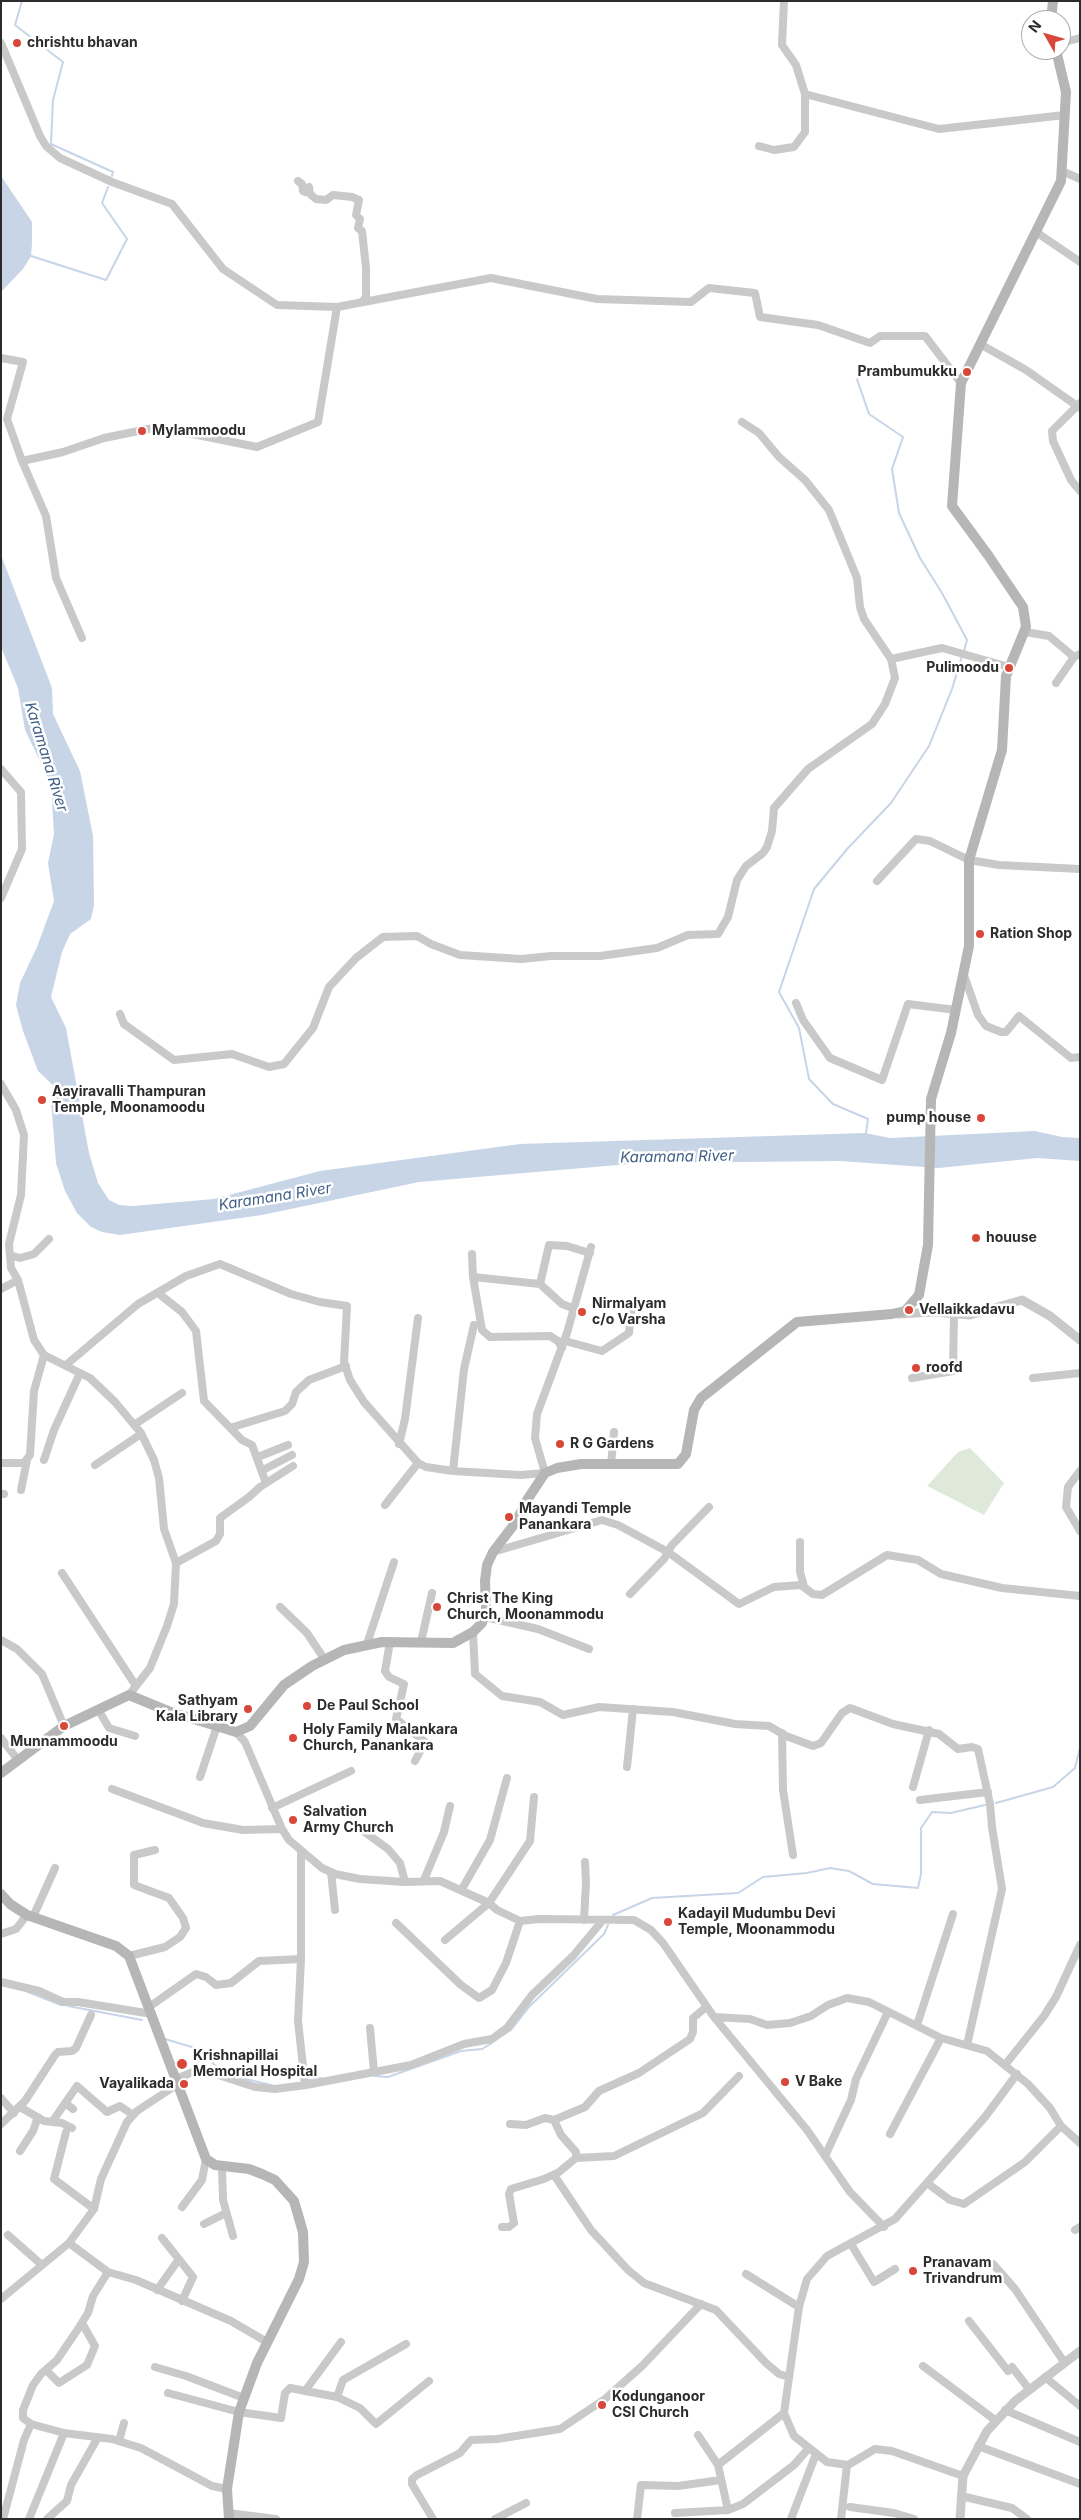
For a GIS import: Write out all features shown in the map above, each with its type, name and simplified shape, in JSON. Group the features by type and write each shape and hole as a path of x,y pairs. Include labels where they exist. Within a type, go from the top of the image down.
{"main road":[{"path":"1,1773 64,1726 129,1695 168,1711 236,1732 250,1726 284,1685 344,1650 367,1644 390,1642 453,1642 473,1632 485,1617 487,1565 493,1552 516,1522 527,1500 545,1473 557,1468 581,1464 675,1465 681,1462 686,1454 694,1410 701,1398 797,1322 892,1314 905,1311 919,1295 928,1245 931,1099 964,975 969,946 970,860 1002,750 1005,686 1009,667 1025,632 1026,620 1023,607 952,506 961,383 1062,181 1066,92 1058,60"},
{"path":"1,1894 10,1904 30,1916 116,1946 129,1956 206,2159 222,2167 249,2169 275,2180 294,2201 305,2248 304,2262 299,2279 267,2342 239,2412 227,2488 228,2516"}],"street":[{"path":"760,146 774,150 794,147 805,132 805,94 796,65 782,45 784,1"},
{"path":"1,43 46,146 60,158 112,182 172,204 223,269 276,305 337,307 491,278 597,299 691,302 709,288 755,293 760,317 818,325 870,343 880,336 925,336 961,383"},
{"path":"805,94 939,129 1065,115"},
{"path":"1062,171 1080,179"},
{"path":"298,181 302,184 302,191 305,192 304,189 309,187 310,194 316,199 326,200 333,195 352,197 359,200 356,214 360,218 358,228 362,231 366,268 366,297 362,302"},
{"path":"1036,232 1080,262"},
{"path":"22,461 63,452 104,438 158,427 257,447 318,422 337,307"},
{"path":"980,344 1026,370 1079,406 1052,430 1053,441 1071,480 1080,491"},
{"path":"1,358 23,362 7,419 22,461 46,516 56,578 82,638"},
{"path":"120,1014 124,1024 174,1060 232,1054 269,1067 284,1064 313,1028 329,988 356,958 383,937 417,936 431,944 460,955 521,959 551,956 600,956 657,948 688,935 718,934 728,917 737,880 746,866 763,854 767,847 772,831 774,808 808,769 872,724 885,704 895,678 891,659 864,619 860,607 857,578 829,510 805,480 778,457 759,433 742,422"},
{"path":"1025,632 1049,636 1077,656 1056,683"},
{"path":"891,659 942,648 1009,667"},
{"path":"1,769 22,792 22,849 1,898"},
{"path":"877,881 916,839 930,841 970,860 1004,865 1080,869"},
{"path":"964,975 978,1015 986,1026 1006,1032 1019,1016 1071,1058 1080,1057"},
{"path":"796,1003 803,1020 830,1058 882,1080 908,1004 956,1010"},
{"path":"1,1084 16,1110 24,1135 21,1195 10,1238 10,1255 11,1268 18,1280 34,1340 44,1355 66,1365 97,1384 141,1434 154,1460 159,1478 164,1529 176,1563 174,1604 168,1626 150,1668 129,1695"},
{"path":"10,1255 20,1258 34,1254 50,1239"},
{"path":"66,1365 138,1304 186,1276 220,1264 291,1294 320,1302 347,1306 346,1366 350,1380 364,1402 399,1444 418,1463 426,1467 453,1472 520,1475 545,1473 535,1438 537,1414 563,1344 591,1250 549,1245 540,1284"},
{"path":"472,1254 473,1278 482,1330 490,1337 550,1336 563,1344 602,1351 630,1333 632,1305"},
{"path":"473,1278 540,1284 562,1304 574,1309"},
{"path":"1,1289 18,1280"},
{"path":"158,1293 182,1312 196,1331 204,1401 242,1440 252,1445 263,1470 266,1483"},
{"path":"892,1314 934,1312 954,1315 970,1314 1022,1300 1050,1316 1080,1340"},
{"path":"912,1378 953,1372 954,1315"},
{"path":"399,1444 405,1419 418,1318"},
{"path":"453,1472 464,1369 474,1325"},
{"path":"21,1490 31,1448 36,1378 44,1355"},
{"path":"233,1427 285,1411 292,1404 296,1392 309,1380 346,1366"},
{"path":"44,1460 80,1373"},
{"path":"1034,1378 1080,1373"},
{"path":"134,1425 182,1393"},
{"path":"611,1465 614,1432"},
{"path":"95,1465 141,1434"},
{"path":"258,1457 288,1445"},
{"path":"263,1470 292,1455"},
{"path":"1,1463 24,1462 27,1460"},
{"path":"386,1505 418,1463"},
{"path":"176,1563 216,1541 220,1534 220,1518 266,1483 293,1466"},
{"path":"1080,1471 1068,1487 1066,1507 1080,1531"},
{"path":"630,1594 664,1559 708,1507"},
{"path":"493,1552 599,1520 618,1525 668,1552 735,1603 743,1602 774,1587 798,1585 804,1586 813,1594 822,1595 887,1555 918,1560 941,1574 1002,1588 1080,1596"},
{"path":"800,1542 800,1572 804,1586"},
{"path":"367,1644 394,1562"},
{"path":"62,1573 136,1686"},
{"path":"421,1642 432,1593"},
{"path":"280,1607 307,1633 325,1660"},
{"path":"485,1617 538,1629 589,1648"},
{"path":"473,1632 475,1674 502,1696 540,1702 563,1715 599,1707 673,1712 735,1724 770,1726 810,1746 818,1745 842,1713 850,1708 893,1724 929,1730 939,1734 958,1750 972,1747 978,1749 988,1792 1002,1889 967,2045"},
{"path":"1,1640 17,1649 42,1674 64,1726"},
{"path":"390,1642 385,1670 389,1677 404,1684 396,1720 425,1742 415,1761"},
{"path":"98,1709 109,1728 135,1736"},
{"path":"627,1767 633,1709"},
{"path":"200,1778 217,1726"},
{"path":"913,1786 929,1730"},
{"path":"236,1732 245,1742 272,1808 289,1840 317,1864 331,1872 360,1879 405,1882 440,1880 462,1889 520,1921 539,1918 634,1920 651,1930 705,2008 807,2130 850,2192 884,2226"},
{"path":"782,1733 783,1790 793,1855"},
{"path":"1,1738 18,1760"},
{"path":"272,1808 352,1771"},
{"path":"462,1889 490,1840 507,1778"},
{"path":"112,1789 203,1823 243,1830 282,1829"},
{"path":"920,1800 988,1792"},
{"path":"445,1940 489,1903 530,1841 534,1797"},
{"path":"424,1880 444,1832 450,1806"},
{"path":"358,1827 388,1849 400,1862 405,1882"},
{"path":"129,1956 165,1947 180,1937 186,1928 183,1918 169,1898 134,1884 134,1854 155,1850"},
{"path":"301,1851 301,1960 298,2021 305,2085"},
{"path":"584,1920 585,1862"},
{"path":"1,1934 16,1929 30,1916 55,1868"},
{"path":"331,1872 335,1910"},
{"path":"917,2025 953,1914"},
{"path":"1,2299 70,2243 94,2209 101,2178 127,2122 133,2115 177,2081 200,2069 255,2087 275,2089 305,2085 411,2065 464,2044 492,2039 507,2028 532,1995 573,1956 603,1920"},
{"path":"396,1923 461,1985 479,1998 492,1990 506,1963 520,1921"},
{"path":"1005,2065 1030,2035 1052,2003 1080,1945"},
{"path":"1,1982 39,1991 63,2002 78,2002 150,2011 196,1974 206,1977 216,1985 231,1983 259,1961 301,1960"},
{"path":"714,2017 750,2019 768,2025 790,2023 811,2016 828,2005 847,1998 870,2002 941,2038 987,2051 1017,2074 1050,2108 1060,2126 1080,2143"},
{"path":"510,2124 526,2125 545,2118 554,2120 585,2107 599,2091 639,2073 690,2039 693,2032 693,2018 705,2008"},
{"path":"825,2156 851,2100 856,2079 888,2012"},
{"path":"1,2124 17,2110 58,2052 72,2051 76,2048 90,2015"},
{"path":"370,2028 374,2072"},
{"path":"890,2134 941,2038"},
{"path":"963,2476 892,2451 875,2449 846,2465 827,2462 808,2449 794,2436 784,2413 799,2307 805,2285 815,2268 827,2256 895,2219 986,2117 1017,2074"},
{"path":"502,2227 509,2227 514,2223 509,2194 511,2189 554,2175 576,2158 614,2156 703,2113 739,2076"},
{"path":"52,2122 76,2086 107,2112 120,2106 133,2115"},
{"path":"1,2098 17,2110 69,2130 54,2179 94,2209"},
{"path":"65,2104 73,2109"},
{"path":"20,2150 33,2132 38,2117"},
{"path":"554,2120 562,2135 576,2152 576,2158"},
{"path":"927,2183 950,2200 964,2204 1025,2162 1060,2126"},
{"path":"182,2207 202,2180 206,2159"},
{"path":"222,2167 223,2200 233,2236"},
{"path":"554,2175 591,2230 628,2270 644,2283 716,2310 766,2363 779,2374 789,2377"},
{"path":"204,2224 226,2214"},
{"path":"8,2234 42,2265"},
{"path":"162,2238 193,2277 182,2301"},
{"path":"70,2243 108,2272 136,2280 231,2321 267,2342"},
{"path":"850,2244 874,2282 895,2270"},
{"path":"157,2290 178,2259"},
{"path":"993,2264 1015,2289 1064,2362"},
{"path":"108,2272 94,2296 82,2323 57,2360 33,2386 23,2410 23,2418 31,2424 64,2433 119,2441 142,2448 212,2486 227,2488"},
{"path":"746,2274 799,2307"},
{"path":"433,2519 412,2484 412,2479 460,2453 471,2440 497,2439 560,2429 604,2399 642,2366 701,2304"},
{"path":"969,2321 1008,2371 1012,2368 1029,2389"},
{"path":"46,2370 59,2383 87,2366 95,2346 82,2323"},
{"path":"305,2391 341,2342"},
{"path":"337,2397 343,2380 406,2344"},
{"path":"962,2518 961,2496 963,2476 994,2420 1029,2389 1080,2352"},
{"path":"923,2366 994,2420"},
{"path":"154,2367 186,2376 244,2398"},
{"path":"1045,2377 1080,2406"},
{"path":"168,2393 239,2412 281,2418 287,2389 305,2391 337,2397 360,2408 376,2424 429,2382"},
{"path":"1004,2410 1080,2442"},
{"path":"718,2465 784,2413"},
{"path":"119,2441 124,2423"},
{"path":"3,2519 24,2440 31,2424"},
{"path":"29,2519 64,2433"},
{"path":"698,2435 718,2465 728,2510"},
{"path":"47,2519 68,2501 71,2485 97,2439"},
{"path":"978,2446 1080,2484"},
{"path":"675,2513 728,2510 743,2504 787,2471 808,2449"},
{"path":"791,2519 816,2454"},
{"path":"842,2519 846,2465"},
{"path":"637,2519 641,2485 678,2486 721,2480"},
{"path":"961,2496 1012,2508 1027,2519"},
{"path":"495,2519 526,2503"},
{"path":"850,2507 894,2512 914,2519"},
{"path":"228,2516 276,2519"}],"green space":[{"path":"970,1448 1004,1483 984,1515 927,1486 958,1452"}],"water":[{"path":"1,176 32,222 32,244 31,256 23,269 1,292"},
{"name":"Karamana River","path":"1,555 52,688 53,714 80,771 93,836 94,905 91,919 70,934 62,952 51,997 66,1028 89,1153 98,1183 109,1200 119,1205 133,1206 214,1199 320,1171 520,1144 865,1133 890,1138 1035,1131 1062,1137 1080,1138 1080,1161 1037,1158 939,1168 840,1161 641,1163 419,1182 262,1215 120,1235 102,1232 91,1227 77,1213 65,1191 56,1163 51,1100 56,1088 38,1071 23,1031 16,1005 20,983 37,947 54,901 48,863 54,834 51,784 25,730 18,688 1,647"}],"waterway":[{"path":"22,1 15,25 63,62 53,100 51,144 113,172 112,176"},
{"path":"31,256 106,280 127,239 102,203 108,187"},
{"path":"857,379 869,414 903,437 892,469 899,513 920,558 942,593 967,640 964,651"},
{"path":"866,1133 868,1119 833,1104 809,1079 799,1028 779,992 814,889 848,848 891,803 929,746 952,689 962,656"},
{"path":"996,1803 1053,1787 1075,1768 1080,1748"},
{"path":"613,1915 652,1898 738,1893 763,1877 807,1873 830,1868 849,1871 873,1884 918,1888 921,1874 921,1828 932,1812 951,1813 985,1805"},
{"path":"500,2037 511,2030 529,2007 604,1934 608,1925"},
{"path":"28,1992 61,2005"},
{"path":"68,2006 142,2020"},
{"path":"165,2039 195,2048 215,2065 236,2077"},
{"path":"374,2076 388,2077 461,2051 482,2049 492,2043"},
{"path":"241,2078 271,2085"},
{"path":"309,2080 322,2078"}],"place":[{"name":"chrishtu bhavan","path":"17,43"},
{"name":"Prambumukku","path":"967,372"},
{"name":"Mylammoodu","path":"142,431"},
{"name":"Pulimoodu","path":"1009,668"},
{"name":"Ration Shop","path":"980,934"},
{"name":"Aayiravalli Thampuran Temple, Moonamoodu","path":"42,1100"},
{"name":"pump house","path":"981,1118"},
{"name":"houuse","path":"976,1238"},
{"name":"Vellaikkadavu","path":"909,1310"},
{"name":"Nirmalyam c/o Varsha","path":"582,1312"},
{"name":"roofd","path":"916,1368"},
{"name":"R G Gardens","path":"560,1444"},
{"name":"Mayandi Temple Panankara","path":"509,1517"},
{"name":"Christ The King Church, Moonammodu","path":"437,1607"},
{"name":"De Paul School","path":"307,1706"},
{"name":"Sathyam Kala Library","path":"248,1709"},
{"name":"Munnammoodu","path":"64,1726"},
{"name":"Holy Family Malankara Church, Panankara","path":"293,1738"},
{"name":"Salvation Army Church","path":"293,1820"},
{"name":"Kadayil Mudumbu Devi Temple, Moonammodu","path":"668,1922"},
{"name":"Krishnapillai Memorial Hospital","path":"182,2064"},
{"name":"V Bake","path":"785,2082"},
{"name":"Vayalikada","path":"184,2084"},
{"name":"Pranavam Trivandrum","path":"913,2271"},
{"name":"Kodunganoor CSI Church","path":"602,2405"}]}
